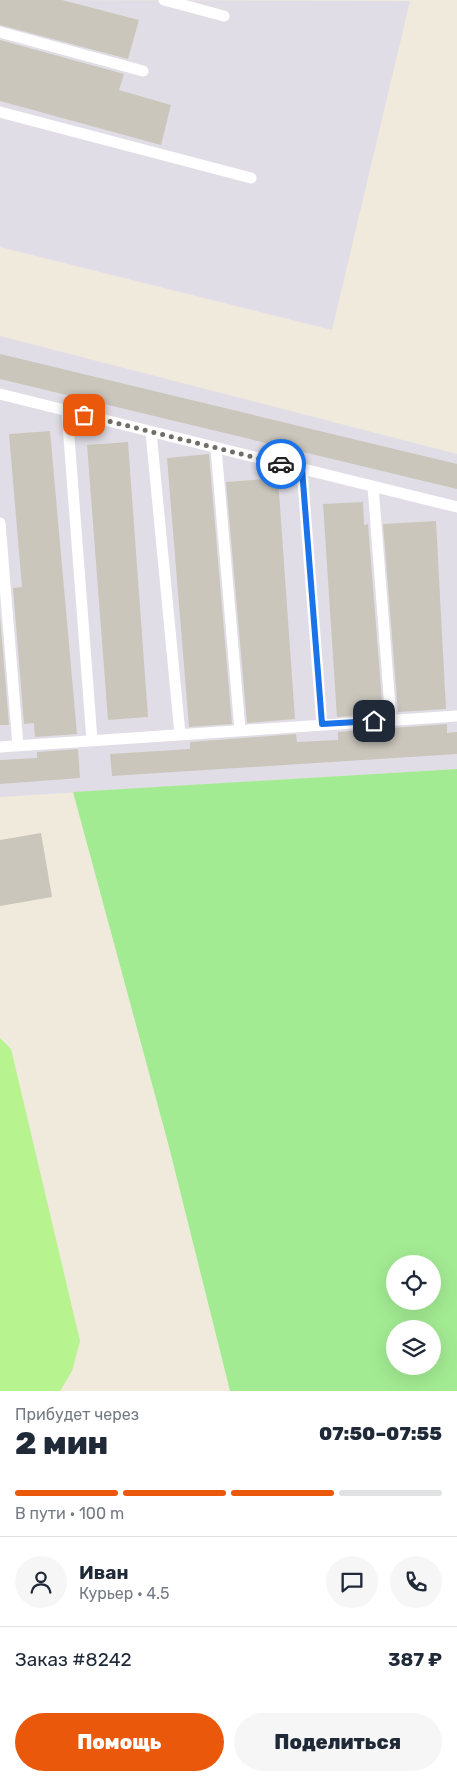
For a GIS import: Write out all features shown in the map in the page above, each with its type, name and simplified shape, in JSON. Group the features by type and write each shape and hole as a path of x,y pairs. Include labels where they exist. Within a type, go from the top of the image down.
{"lane":[{"path":"164,0 224,16"},
{"path":"0,32 144,70"},
{"path":"0,112 251,178"},
{"path":"0,394 457,507"},
{"path":"67,411 92,740"},
{"path":"151,432 180,734"},
{"path":"216,448 240,730"},
{"path":"302,469 322,724"},
{"path":"373,486 391,720"},
{"path":"0,523 18,746"},
{"path":"0,747 457,716"}],"shaded area":[{"path":"0,0 410,1 332,330 0,247"},
{"path":"0,336 457,454 457,769 0,797"}],"green space":[{"path":"457,769 457,1391 230,1391 168,1143 73,792"},
{"path":"0,1038 11,1049 80,1341 72,1371 60,1391 0,1391"}],"building":[{"path":"0,0 62,0 139,20 128,59 0,25"},
{"path":"0,40 124,74 119,90 171,105 161,145 0,101"},
{"path":"0,354 457,464 457,489 0,379"},
{"path":"50,431 77,734 35,737 34,723 24,724 13,588 22,587 9,434"},
{"path":"128,442 148,717 108,720 87,445"},
{"path":"209,454 232,724 189,727 167,458"},
{"path":"278,478 295,719 247,723 226,482"},
{"path":"363,502 364,525 368,524 383,714 337,717 323,504"},
{"path":"436,521 446,709 398,712 383,524"},
{"path":"0,616 9,725 0,725"},
{"path":"447,724 447,733 457,732 457,754 112,776 110,754 190,749 190,742 296,734 297,742 338,740 338,732"},
{"path":"78,749 80,778 0,784 0,760 37,758 37,752"},
{"path":"41,833 52,897 0,906 0,840"}],"way so far":[{"path":"84,415 281,464"}],"route":[{"path":"281,464 302,469 322,724 374,721"}]}
